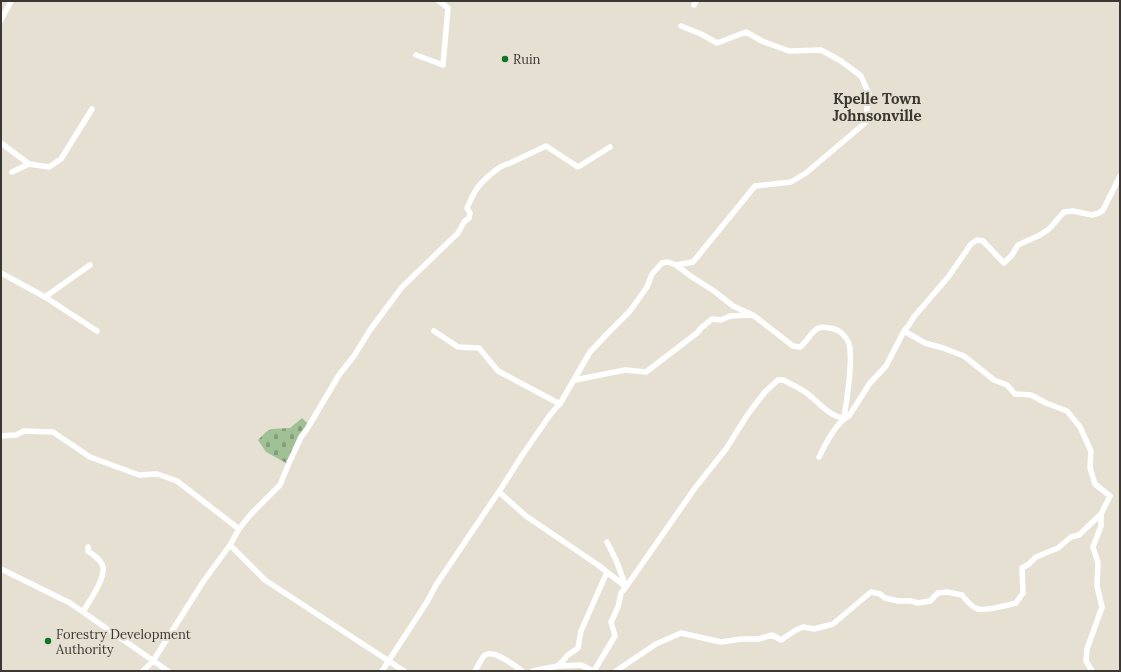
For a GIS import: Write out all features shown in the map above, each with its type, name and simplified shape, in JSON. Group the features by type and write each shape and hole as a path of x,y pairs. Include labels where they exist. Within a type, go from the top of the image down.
{"street":[{"path":"1,20 11,1"},
{"path":"416,55 443,65 448,8 439,1"},
{"path":"676,265 693,262 754,186 791,182 806,173 865,123 869,94 860,76 841,61 821,50 789,51 762,41 746,32 717,42 681,26"},
{"path":"1,143 29,164 49,167 61,159 92,109"},
{"path":"143,671 153,661 203,582 239,529 251,514 280,485 301,437 339,375 354,356 370,330 402,287 451,238 458,233 464,222 469,218 470,213 467,208 476,189 503,165 546,146 578,167 610,147"},
{"path":"12,172 29,164"},
{"path":"819,456 829,438 844,418 848,416 870,383 886,366 912,318 949,276 971,244 977,240 983,241 1004,263 1012,255 1018,245 1040,235 1049,229 1064,212 1073,211 1092,215 1099,213 1120,176"},
{"path":"382,671 427,602 436,584 521,457 550,415 560,404 590,352 630,311 647,287 652,274 662,263 668,262 676,265 733,306 753,315 793,346 800,348 807,342 815,330 821,327 837,330 846,338 850,349 849,382 844,418"},
{"path":"45,297 90,265"},
{"path":"1,273 45,297 97,331"},
{"path":"575,380 625,370 646,372 697,333 712,319 721,320 730,316 753,315"},
{"path":"434,331 458,348 479,348 498,371 560,404"},
{"path":"616,671 656,644 681,633 721,642 742,638 759,639 772,635 781,640 803,627 814,629 833,624 871,592 880,594 885,598 898,601 911,600 918,603 930,601 938,593 947,592 962,595 970,604 979,610 998,608 1016,603 1023,593 1022,568 1036,557 1058,548 1071,537 1079,535 1101,514 1110,496 1095,484 1090,468 1091,451 1080,427 1067,411 1046,403 1031,395 1015,394 1007,385 994,380 964,356 925,343 904,331"},
{"path":"533,671 558,666 581,665 593,671 615,636 611,622 618,607 621,593 696,488 726,449 748,414 773,384 778,380 782,380 807,393 824,408 835,415 840,418 844,418"},
{"path":"1,436 16,435 24,431 53,432 90,457 139,475 157,474 177,481 239,529"},
{"path":"499,492 526,516 572,546 626,587"},
{"path":"1092,671 1086,661 1087,649 1102,607 1097,586 1098,564 1094,547 1101,526 1101,514"},
{"path":"607,542 616,560 626,587"},
{"path":"230,544 264,580 404,671"},
{"path":"82,612 97,588 101,578 103,566 98,559 88,551 88,547"},
{"path":"1,568 70,603 168,671"},
{"path":"558,666 568,655 578,648 581,631 607,572"},
{"path":"475,671 485,655 491,653 507,660 522,671"}],"green space":[{"path":"302,418 309,425 286,463 266,452 258,440 266,432 271,429 290,428"}],"place":[{"name":"Ruin","path":"505,59"},
{"name":"Forestry Development Authority","path":"48,641"}],"district":[{"name":"Kpelle Town Johnsonville","path":"877,108"}]}
